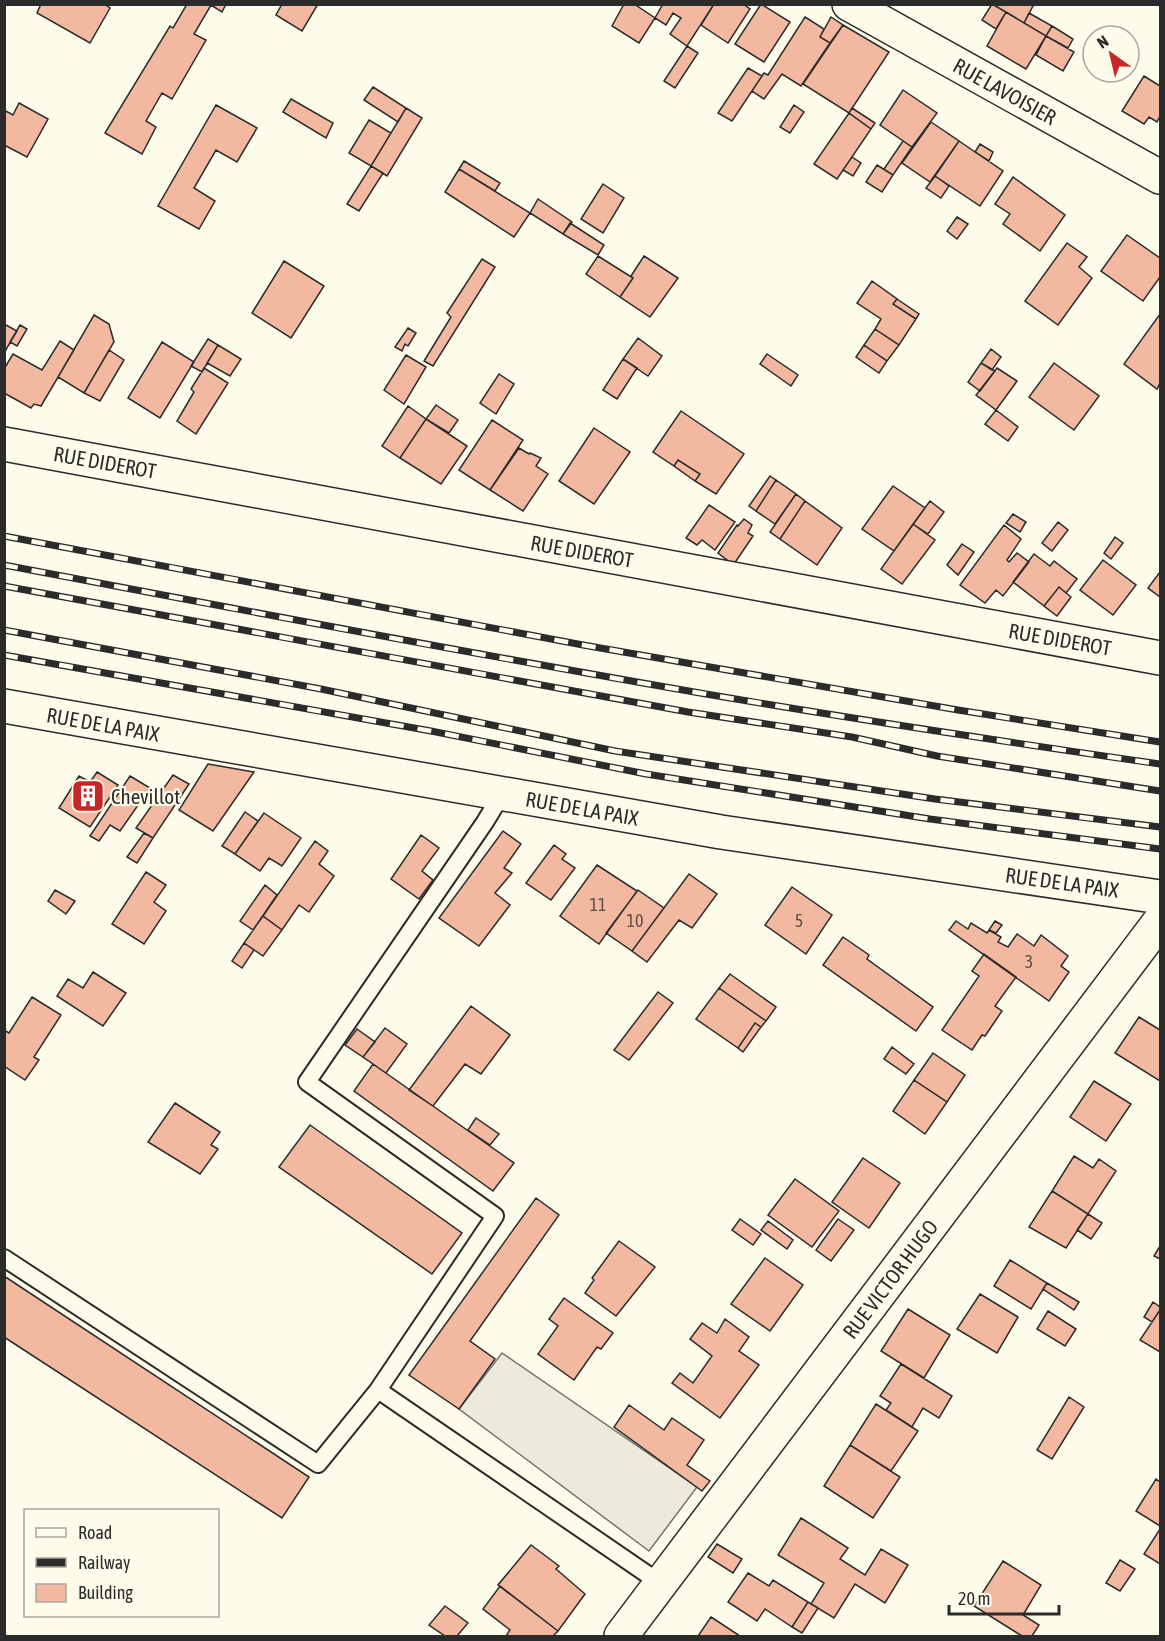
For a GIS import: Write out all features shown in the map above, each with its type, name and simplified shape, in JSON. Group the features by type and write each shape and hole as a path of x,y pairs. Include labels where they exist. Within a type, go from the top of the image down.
{"street":[{"name":"RUE LAVOISIER","path":"849,4 1161,177"},
{"name":"RUE DIDEROT","path":"4,444 1161,658"},
{"name":"RUE DE LA PAIX","path":"4,706 721,832 1161,897"},
{"name":"RUE VICTOR HUGO","path":"621,1636 1161,921"}],"lane":[{"path":"4,1258 318,1464 378,1390 495,1216 307,1082 502,794"},
{"path":"378,1390 660,1583"}],"shaded area":[{"path":"502,1353 697,1487 649,1551 459,1409"}],"building":[{"path":"41,4 104,4 110,8 90,43 37,13"},
{"path":"187,4 226,4 222,12 211,5 194,34 206,40 172,99 162,93 146,121 156,127 142,154 105,133 170,26 173,28"},
{"path":"282,4 318,4 302,31 276,15"},
{"path":"624,4 634,4 655,18 639,43 612,26"},
{"path":"663,4 714,4 687,46 670,34 681,18 673,13 666,25 655,18"},
{"path":"714,4 743,4 750,9 728,43 701,25"},
{"path":"761,4 790,22 764,62 735,44"},
{"path":"992,4 1006,12 996,29 982,20"},
{"path":"992,4 1034,4 1024,23"},
{"path":"1006,12 1046,36 1026,69 987,46"},
{"path":"1029,13 1052,26 1046,36 1024,23"},
{"path":"805,17 824,29 820,37 830,43 801,86 782,74 764,99 752,91 764,73 768,75"},
{"path":"831,17 843,25 830,43 820,37"},
{"path":"843,25 889,52 849,113 803,84"},
{"path":"1052,26 1073,39 1068,48 1046,36"},
{"path":"1046,36 1074,52 1063,71 1036,55"},
{"path":"687,46 698,53 675,88 664,81"},
{"path":"748,68 762,76 732,121 718,113"},
{"path":"1144,76 1160,86 1160,116 1157,122 1149,117 1144,124 1122,111"},
{"path":"373,87 406,108 398,122 364,100"},
{"path":"903,90 937,113 912,147 880,125"},
{"path":"291,99 333,123 326,138 283,112"},
{"path":"19,103 48,119 27,157 4,145 4,110 13,115"},
{"path":"216,105 257,128 237,162 216,150 194,188 215,201 199,229 158,206"},
{"path":"794,105 804,112 790,133 780,127"},
{"path":"406,108 422,118 387,176 371,166"},
{"path":"852,108 875,123 871,129 849,113"},
{"path":"849,113 871,129 837,179 814,164"},
{"path":"369,120 391,133 371,166 349,153"},
{"path":"931,122 959,141 930,182 902,163"},
{"path":"903,141 912,147 893,175 884,169"},
{"path":"959,141 1003,171 980,206 935,176"},
{"path":"980,144 993,152 989,161 975,152"},
{"path":"852,157 861,163 853,176 843,170"},
{"path":"464,161 500,183 495,191 459,169"},
{"path":"877,165 893,175 882,192 866,182"},
{"path":"371,166 383,173 359,211 347,204"},
{"path":"459,169 530,213 514,237 445,192"},
{"path":"935,176 949,186 941,198 926,188"},
{"path":"1013,177 1065,215 1040,251 1003,224 1010,214 995,204"},
{"path":"603,184 624,198 603,233 581,219"},
{"path":"538,199 572,222 563,234 530,213"},
{"path":"957,217 968,224 957,239 947,231"},
{"path":"570,223 604,245 598,255 563,234"},
{"path":"1127,235 1160,258 1160,277 1143,301 1101,271"},
{"path":"1067,243 1087,257 1079,267 1092,278 1058,325 1025,301"},
{"path":"598,256 633,278 620,297 586,274"},
{"path":"644,256 678,278 650,317 620,297"},
{"path":"482,259 495,267 433,366 424,361 451,317 447,313"},
{"path":"284,261 324,286 291,338 252,313"},
{"path":"872,281 897,299 893,304 916,319 899,345 875,329 881,319 857,303"},
{"path":"897,299 919,314 916,319 893,304"},
{"path":"1160,314 1160,383 1157,389 1124,364"},
{"path":"94,315 109,324 114,342 84,393 58,377"},
{"path":"4,324 17,331 4,353"},
{"path":"20,325 27,329 17,346 10,342"},
{"path":"408,328 416,333 408,346 405,344 402,351 395,347"},
{"path":"875,329 899,345 887,361 864,345"},
{"path":"638,338 662,356 648,376 623,359"},
{"path":"208,339 218,345 202,372 191,366"},
{"path":"60,341 74,350 41,406 34,404 31,408 4,393 4,369 13,354 42,370"},
{"path":"162,342 194,362 160,418 128,398"},
{"path":"218,345 241,359 230,376 207,363"},
{"path":"864,345 887,361 879,373 856,357"},
{"path":"991,349 1001,357 992,370 981,363"},
{"path":"109,350 124,360 100,401 84,393"},
{"path":"767,354 798,375 791,386 760,364"},
{"path":"406,355 426,367 404,404 384,390"},
{"path":"623,359 637,368 617,399 603,390"},
{"path":"981,363 995,371 980,391 968,382"},
{"path":"1054,363 1099,396 1074,430 1029,397"},
{"path":"204,368 228,383 196,434 177,421 194,392 191,389"},
{"path":"997,368 1017,381 996,410 976,395"},
{"path":"499,374 514,384 496,414 480,403"},
{"path":"436,405 458,420 449,433 426,419"},
{"path":"408,406 426,419 400,458 382,446"},
{"path":"996,410 1018,427 1008,441 985,424"},
{"path":"681,411 744,454 716,494 695,481 700,474 678,460 674,466 653,452"},
{"path":"426,419 467,446 441,484 400,458"},
{"path":"492,420 523,440 490,490 459,470"},
{"path":"594,428 630,452 594,504 559,481"},
{"path":"519,448 541,458 536,466 548,474 523,511 490,490"},
{"path":"678,460 700,474 695,481 674,466"},
{"path":"770,476 776,480 756,511 749,506"},
{"path":"776,480 796,494 775,524 756,511"},
{"path":"893,486 925,508 894,551 862,529"},
{"path":"796,494 805,501 780,539 770,532"},
{"path":"805,501 842,528 817,565 780,539"},
{"path":"930,501 944,512 928,534 913,524"},
{"path":"709,505 735,522 715,550 702,540 697,545 686,538"},
{"path":"1013,514 1026,522 1020,532 1006,523"},
{"path":"744,519 752,525 748,533 753,536 734,564 718,553 737,525"},
{"path":"1058,522 1068,530 1052,551 1042,543"},
{"path":"913,524 935,540 902,584 881,569"},
{"path":"1004,525 1021,539 1007,560 1009,562 1017,553 1029,562 1003,596 996,590 985,603 960,585"},
{"path":"1115,537 1123,543 1111,559 1104,553"},
{"path":"962,544 974,552 958,575 947,565"},
{"path":"1034,554 1050,566 1054,561 1077,579 1066,593 1059,587 1044,606 1013,582"},
{"path":"1103,560 1136,585 1113,615 1080,590"},
{"path":"1160,572 1160,597 1148,588"},
{"path":"1059,587 1071,597 1057,616 1044,606"},
{"path":"208,764 254,772 213,831 179,810"},
{"name":"Chevillot","path":"97,772 118,785 90,827 59,808 79,776 90,782"},
{"path":"173,775 189,784 153,838 136,828"},
{"path":"130,776 150,788 120,831 110,825 99,841 90,836"},
{"path":"245,812 258,821 235,854 222,846"},
{"path":"264,813 301,838 282,866 269,858 260,871 235,854"},
{"path":"503,831 521,844 504,868 512,873 495,893 510,905 479,946 439,918"},
{"path":"144,833 153,838 137,863 127,857"},
{"path":"421,835 439,848 422,871 433,880 419,899 391,879"},
{"path":"315,841 328,851 319,864 334,876 309,912 299,905 282,930 263,916"},
{"path":"554,845 566,854 562,859 575,868 551,900 526,883"},
{"path":"597,865 637,891 599,944 560,916"},
{"path":"146,872 166,885 154,902 166,911 144,944 112,924"},
{"path":"689,874 717,894 692,928 679,920 647,962 632,951"},
{"path":"265,885 277,895 253,930 240,921"},
{"path":"792,887 832,915 806,954 765,925"},
{"path":"55,890 75,901 66,914 48,901"},
{"path":"638,890 664,908 632,951 606,933"},
{"path":"263,916 282,930 263,956 244,943"},
{"path":"956,921 968,929 971,923 987,933 989,930 1001,937 998,942 1008,947 1017,934 1034,946 1041,935 1068,956 1061,966 1069,972 1049,1001 949,930"},
{"path":"995,921 1002,925 996,933 989,930"},
{"path":"843,937 869,955 867,959 933,1007 916,1031 823,965"},
{"path":"244,943 254,950 242,968 232,961"},
{"path":"984,954 1016,977 995,1006 1002,1011 972,1050 942,1030 979,976 972,971"},
{"path":"93,972 126,993 103,1026 57,996 68,979 83,988"},
{"path":"730,974 776,1007 766,1021 719,988"},
{"path":"719,988 766,1021 761,1027 755,1023 738,1048 696,1019"},
{"path":"658,992 673,1003 629,1060 614,1050"},
{"path":"32,997 61,1015 34,1057 39,1060 25,1080 4,1066 4,1030 9,1033"},
{"path":"471,1006 510,1035 481,1074 465,1064 433,1106 409,1090"},
{"path":"1139,1017 1160,1030 1160,1081 1115,1053"},
{"path":"755,1023 761,1027 743,1052 738,1048"},
{"path":"385,1028 407,1044 386,1073 363,1057"},
{"path":"357,1029 375,1042 363,1057 345,1045"},
{"path":"892,1047 914,1064 906,1074 884,1059"},
{"path":"933,1053 965,1075 947,1102 914,1080"},
{"path":"373,1064 514,1163 493,1191 354,1091"},
{"path":"914,1080 947,1102 925,1134 893,1111"},
{"path":"1094,1081 1131,1104 1106,1141 1070,1117"},
{"path":"175,1103 220,1132 211,1145 218,1149 200,1174 148,1142"},
{"path":"476,1118 499,1134 490,1145 468,1130"},
{"path":"310,1125 462,1233 432,1274 279,1167"},
{"path":"1074,1156 1093,1168 1099,1159 1116,1171 1088,1214 1052,1191"},
{"path":"863,1158 900,1183 869,1228 832,1202"},
{"path":"795,1179 839,1211 812,1247 768,1215"},
{"path":"1052,1191 1088,1214 1066,1248 1029,1227"},
{"path":"536,1198 559,1215 470,1341 495,1359 459,1409 409,1375"},
{"path":"1088,1214 1102,1223 1091,1239 1077,1230"},
{"path":"740,1219 761,1234 753,1245 732,1230"},
{"path":"838,1219 854,1230 831,1261 816,1250"},
{"path":"768,1221 793,1240 787,1249 761,1230"},
{"path":"619,1241 655,1267 616,1316 585,1293 594,1280 592,1278"},
{"path":"1160,1246 1160,1259 1154,1256"},
{"path":"765,1258 803,1285 770,1331 731,1304"},
{"path":"1010,1260 1047,1283 1031,1309 994,1286"},
{"path":"4,1276 309,1477 282,1518 4,1337"},
{"path":"1047,1283 1079,1302 1074,1310 1043,1289"},
{"path":"980,1294 1018,1317 997,1353 957,1329"},
{"path":"564,1298 613,1333 601,1349 597,1347 574,1380 538,1354 558,1326 549,1319"},
{"path":"1153,1302 1160,1307 1160,1310 1152,1322 1144,1317"},
{"path":"908,1309 950,1335 924,1378 881,1351"},
{"path":"1160,1310 1160,1352 1140,1340"},
{"path":"1048,1311 1076,1329 1065,1346 1037,1329"},
{"path":"725,1319 749,1337 739,1351 759,1365 720,1418 672,1383 680,1373 693,1383 712,1356 690,1339 702,1323 717,1333"},
{"path":"901,1364 952,1396 939,1418 923,1408 912,1427 886,1410 891,1403 880,1396"},
{"path":"1069,1397 1084,1407 1052,1459 1037,1450"},
{"path":"876,1404 918,1431 891,1471 850,1445"},
{"path":"629,1405 664,1430 672,1418 704,1440 687,1465 710,1481 702,1491 614,1427"},
{"path":"850,1445 900,1477 873,1518 824,1486"},
{"path":"1156,1479 1160,1482 1160,1526 1136,1511"},
{"path":"801,1518 848,1548 840,1559 865,1575 881,1549 908,1565 885,1603 855,1584 834,1618 811,1604 824,1583 778,1555"},
{"path":"1160,1529 1160,1564 1144,1554"},
{"path":"717,1544 742,1559 733,1573 708,1557"},
{"path":"531,1545 559,1566 556,1569 585,1594 558,1631 498,1585"},
{"path":"1120,1560 1135,1569 1120,1591 1106,1583"},
{"path":"1003,1561 1041,1585 1023,1615 1039,1625 1032,1636 1022,1636 974,1606"},
{"path":"748,1573 769,1586 773,1580 808,1602 792,1627 765,1609 757,1621 728,1602"},
{"path":"500,1586 558,1631 553,1636 506,1636 510,1630 483,1609"},
{"path":"808,1602 818,1608 802,1633 792,1627"},
{"path":"445,1606 468,1623 457,1636 445,1636 429,1625"},
{"path":"711,1617 740,1636 698,1636"}],"railway":[{"path":"4,536 583,645 958,710 1160,742"},
{"path":"4,565 439,647 700,693 1160,764"},
{"path":"4,586 688,712 852,737 937,756 1160,791"},
{"path":"4,630 321,689 615,751 935,799 1160,827"},
{"path":"4,655 431,731 646,774 930,819 1160,849"}],"place":[{"name":"Chevillot","path":"88,796"}]}
